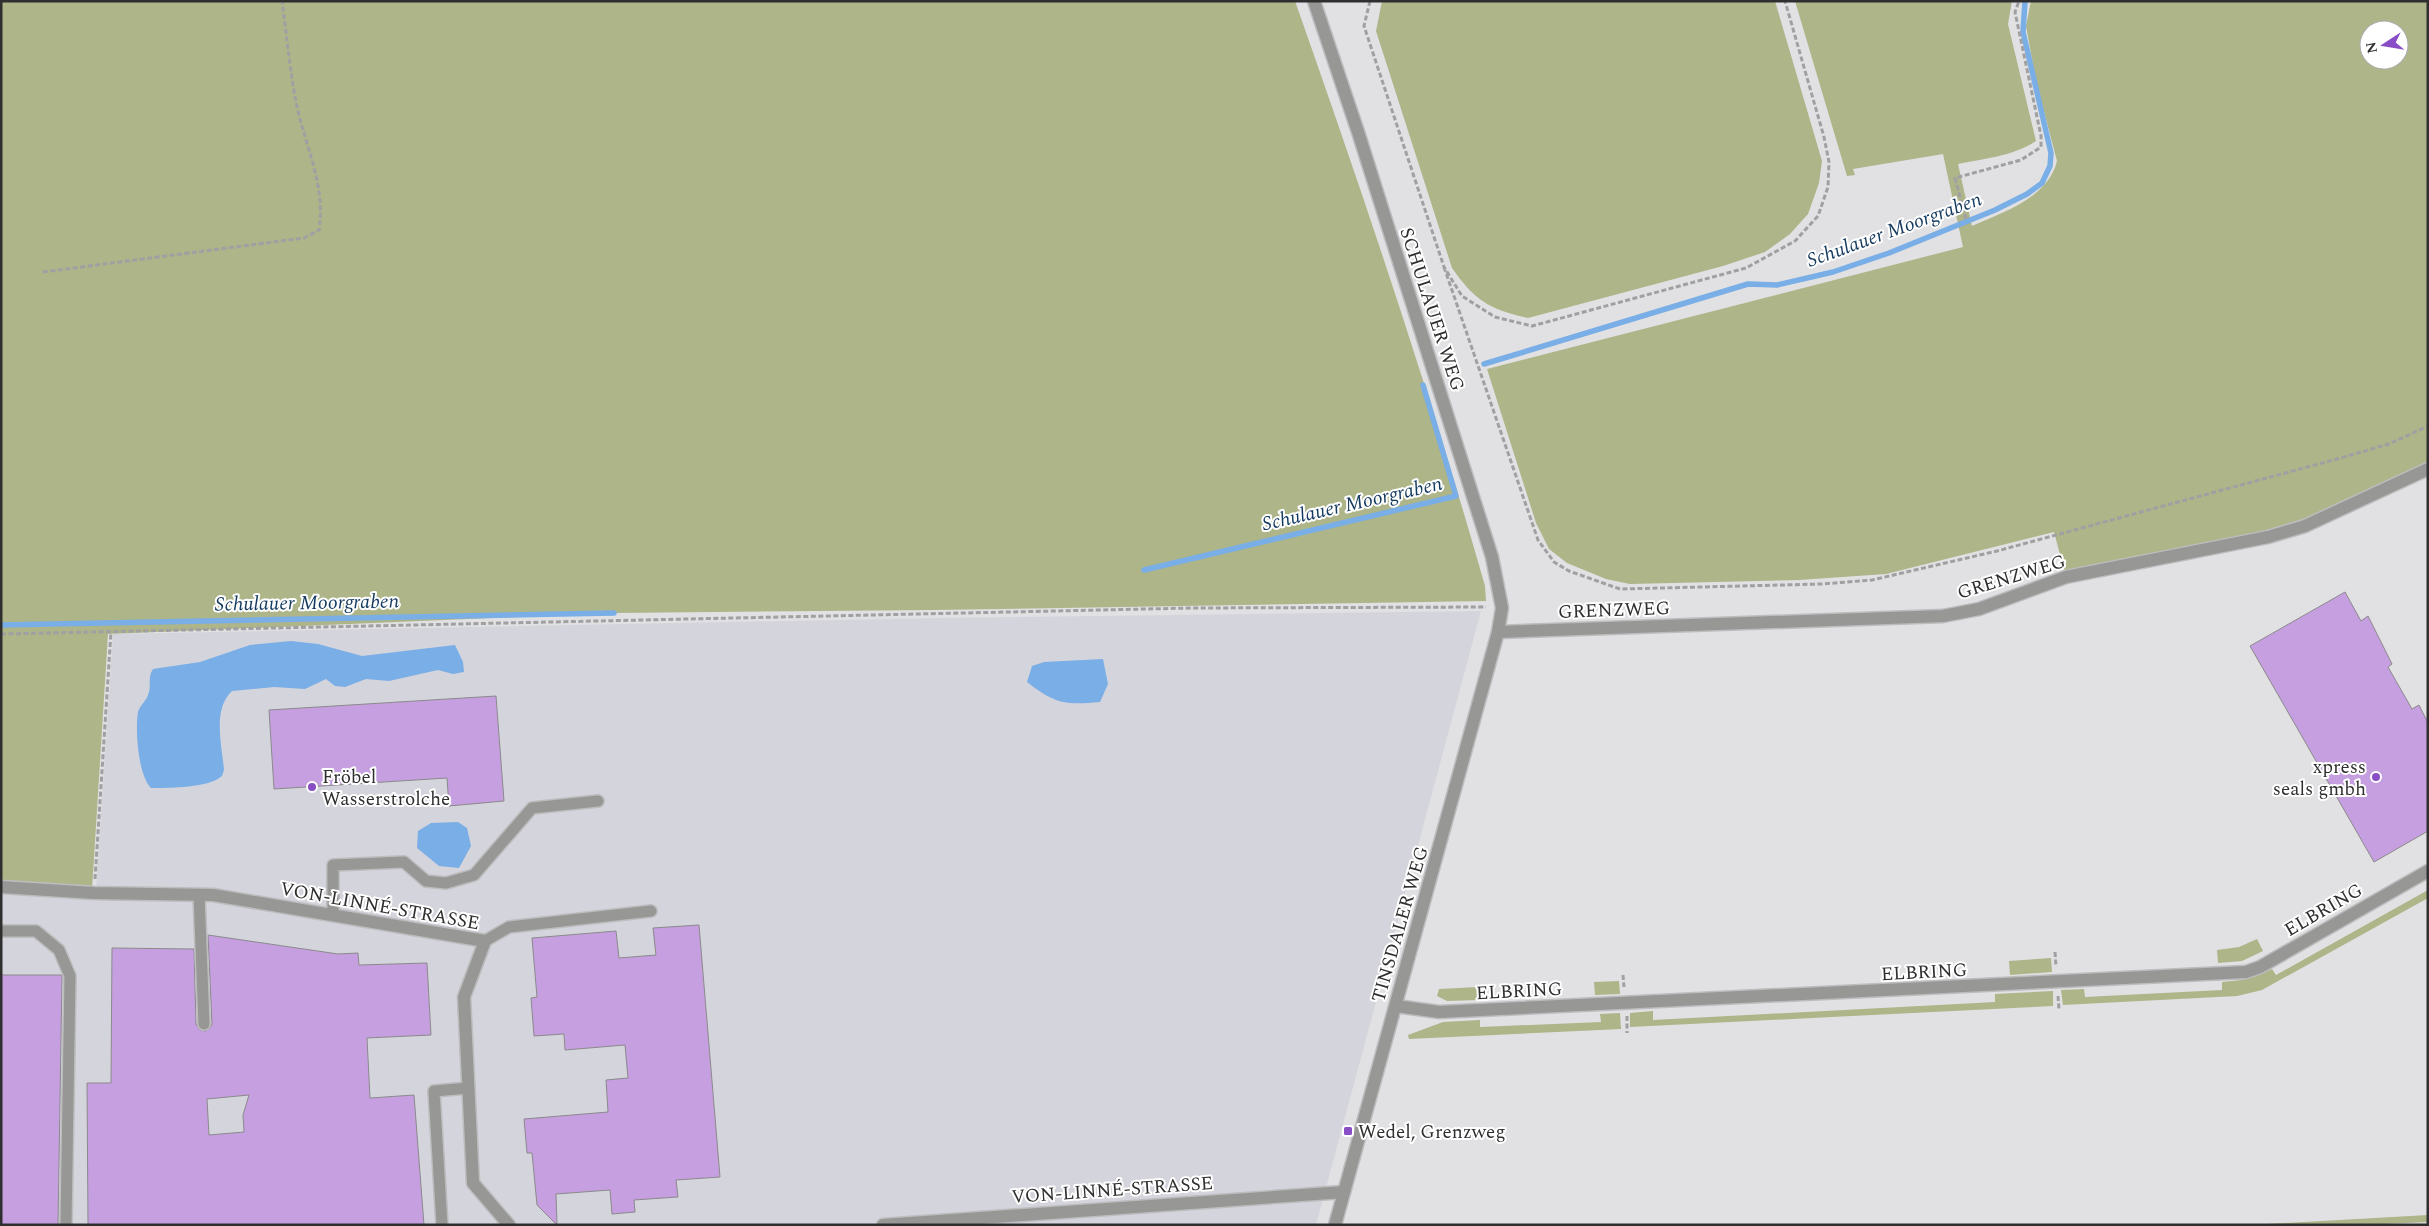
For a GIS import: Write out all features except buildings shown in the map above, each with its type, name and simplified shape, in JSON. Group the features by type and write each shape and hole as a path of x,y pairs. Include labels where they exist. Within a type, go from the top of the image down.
{"street":[{"name":"SCHULAUER WEG","path":"1314,1 1359,136 1492,557 1502,608 1498,632"},
{"name":"GRENZWEG","path":"1498,632 1944,616 1979,609 2066,577 2305,526 2428,469"},
{"name":"TINSDALER WEG","path":"1335,1225 1498,632"},
{"name":"ELBRING","path":"1396,1006 1422,1011 1449,1012 2246,972 2260,967 2428,871"},
{"name":"VON-LINNÉ-STRASSE","path":"1,887 94,893 213,895 485,941 464,997 472,1183 509,1225"},
{"name":"VON-LINNÉ-STRASSE","path":"883,1225 935,1223 1344,1192"}],"lane":[{"path":"333,915 333,865 404,862 426,881 446,883 474,875 532,808 598,801"},
{"path":"199,895 204,1024"},
{"path":"485,941 509,927 651,911"},
{"path":"1,931 36,931 59,950 70,976 66,1225"},
{"path":"442,1225 434,1091 468,1088"}],"path":[{"path":"43,272 304,238 319,230 322,214 321,198 298,110 282,1"},
{"path":"1370,1 1364,26 1444,267 1538,540 1554,562 1569,572 1620,589 1793,585 1872,580 1997,551 2327,462 2388,444 2428,426"},
{"path":"1444,267 1462,296 1495,317 1532,326 1746,268 1796,241 1818,216 1828,187 1829,162 1824,136 1785,1"},
{"path":"1966,219 1954,178 2021,160 2041,147 2015,12 2019,1"},
{"path":"1,634 1192,608 1502,608"},
{"path":"94,893 111,632"}],"shaded area":[{"path":"1481,611 1316,1225 1,1225 1,885 96,890 113,634 938,618"}],"green space":[{"path":"1,1 1295,1 1346,146 1418,365 1464,512 1485,586 1486,601 614,613 108,634 92,890 1,885"},
{"path":"1382,1 1775,1 1822,161 1819,183 1808,214 1790,234 1765,252 1723,266 1528,318 1493,307 1476,296 1452,268 1376,31"},
{"path":"1795,1 2012,1 2008,24 2036,141 2008,154 1958,164 1972,226 2010,209 2034,194 2052,174 2057,161 2036,81 2026,26 2031,1 2428,1 2428,469 2305,526 2066,577 2054,532 1886,574 1799,580 1630,584 1606,579 1567,563 1549,549 1536,523 1487,369 1963,247 1943,154 1853,169 1855,175 1847,176"},
{"path":"2428,890 2428,898 2262,990 2237,996 2063,1005 2061,990 2084,989 2085,997 2222,990 2222,982 2241,980 2272,969 2276,975"},
{"path":"2257,939 2263,951 2242,961 2218,963 2217,950 2239,947"},
{"path":"2051,958 2052,972 2010,975 2009,961"},
{"path":"1619,981 1620,994 1595,995 1594,982"},
{"path":"1478,987 1480,1000 1447,1001 1437,996 1439,989"},
{"path":"2053,991 2053,1006 1630,1027 1630,1013 1653,1011 1653,1020 1995,1002 1995,994"},
{"path":"1620,1013 1621,1029 1409,1039 1408,1035 1443,1022 1480,1020 1480,1027 1601,1022 1600,1014"},
{"path":"2428,1215 2428,1222 2365,1225 2248,1225"}],"water":[{"path":"291,641 318,644 362,656 455,645 463,662 464,672 453,674 438,670 389,681 366,679 345,687 335,686 326,679 305,689 274,687 232,691 222,708 220,718 220,739 224,770 222,776 216,780 199,785 151,788 140,763 137,730 138,712 148,695 150,676 153,669 200,662 250,645"},
{"path":"1103,659 1108,684 1100,702 1069,703 1053,699 1027,682 1032,666 1044,662"},
{"path":"458,822 467,828 471,846 459,868 439,866 417,848 418,831 431,823"}],"waterway":[{"name":"Schulauer Moorgraben","path":"1484,364 1748,284 1777,285 1833,272 1889,253 1995,210 2027,194 2042,183 2050,166 2051,153 2023,32 2025,1"},
{"name":"Schulauer Moorgraben","path":"1144,570 1456,496 1423,385"},
{"name":"Schulauer Moorgraben","path":"1,625 614,613"}],"place":[{"name":"xpress seals gmbh","path":"2376,777"},
{"name":"Fröbel Wasserstrolche","path":"312,787"},
{"name":"Wedel, Grenzweg","path":"1348,1131"}]}
